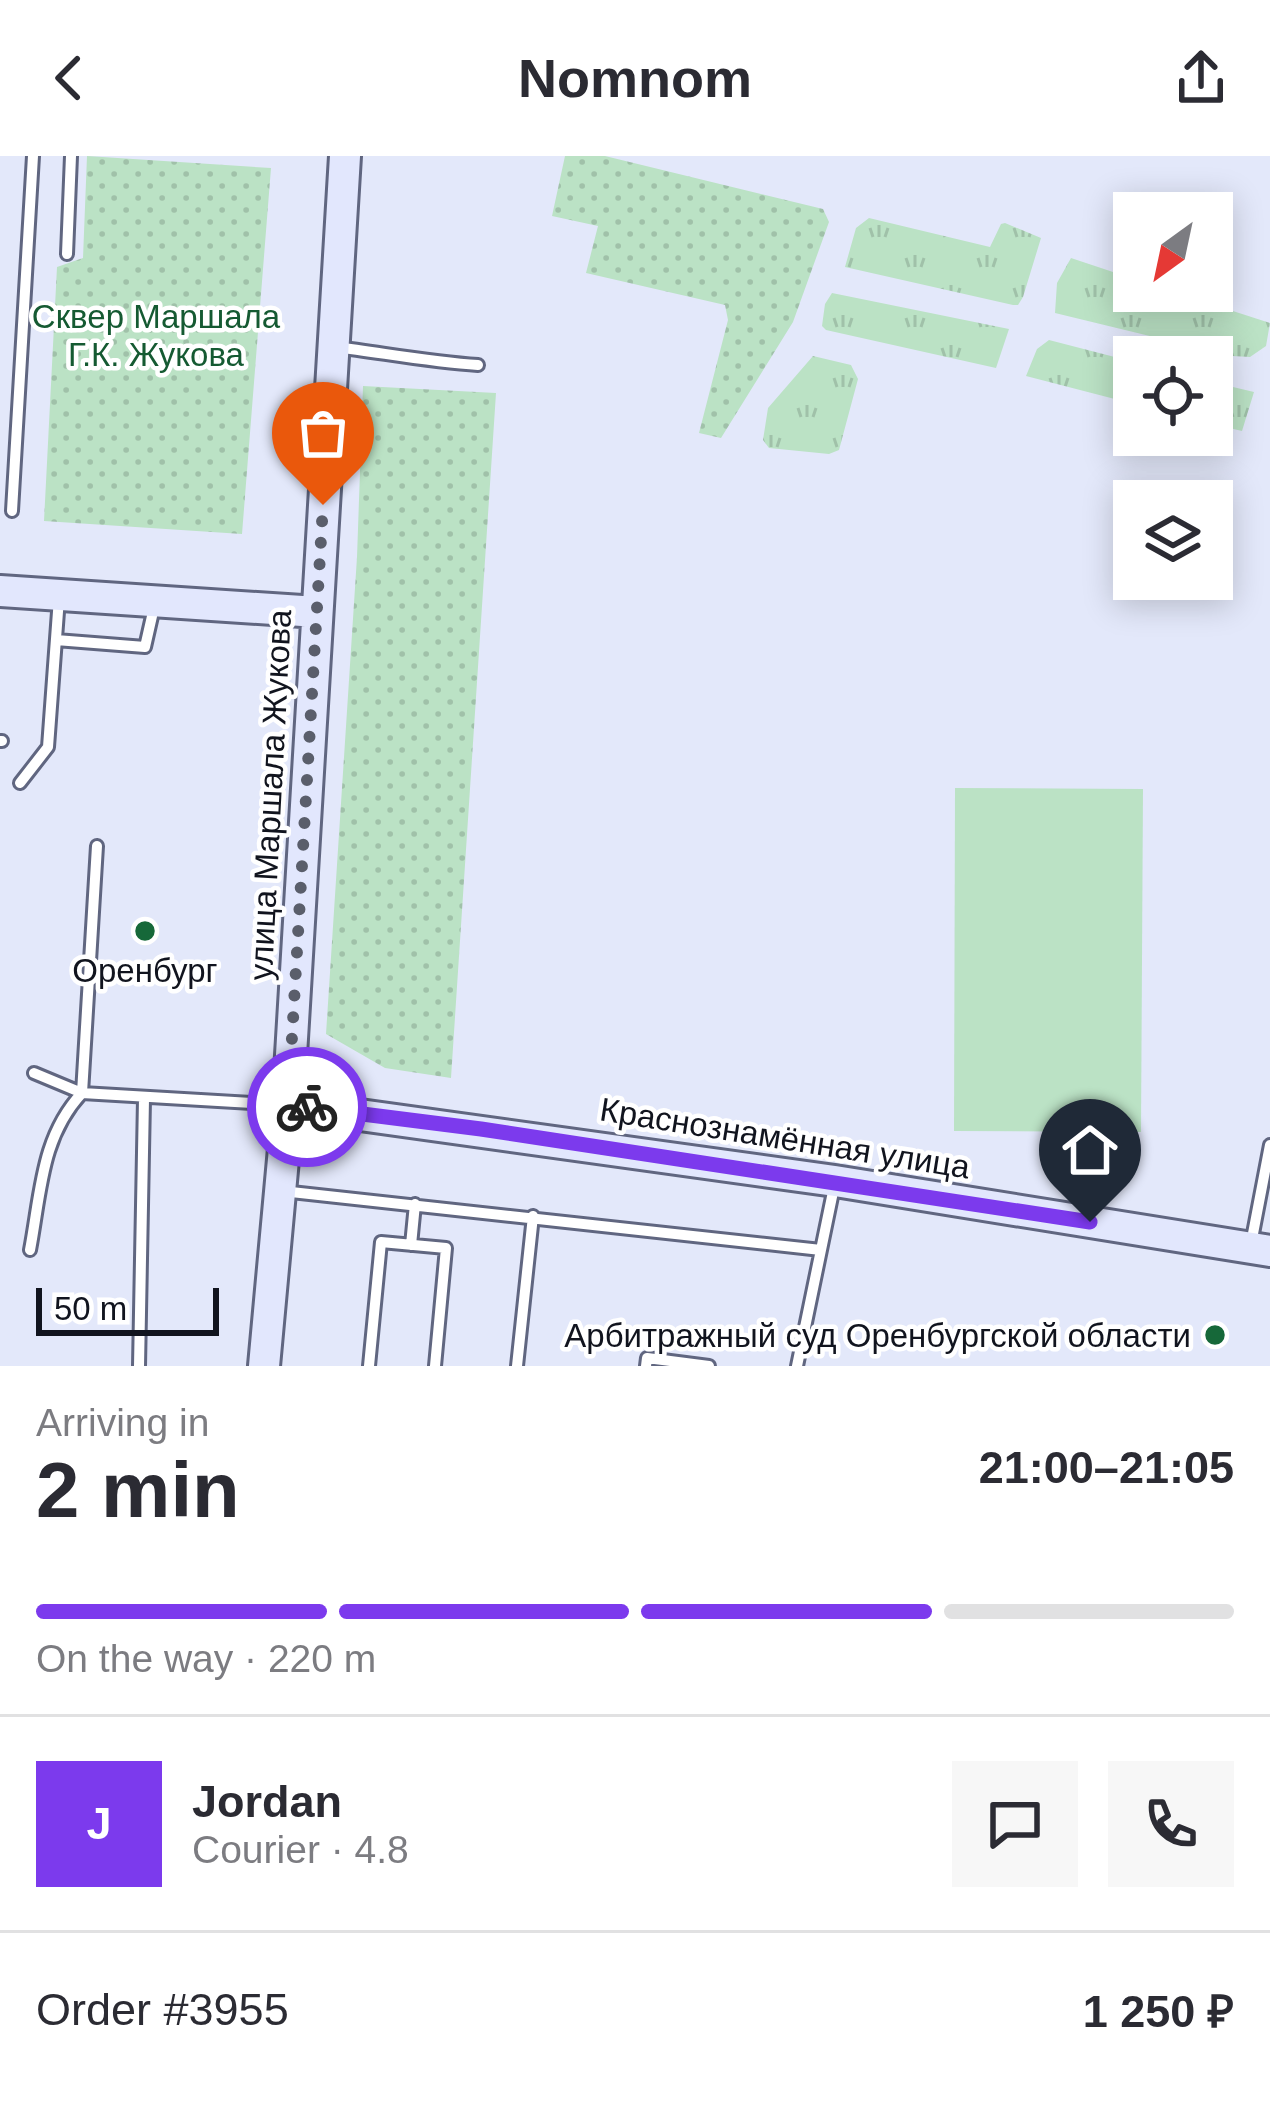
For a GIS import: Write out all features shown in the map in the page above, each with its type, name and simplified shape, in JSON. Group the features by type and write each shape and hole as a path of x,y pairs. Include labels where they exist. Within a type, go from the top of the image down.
{"main road":[{"name":"улица Маршала Жукова","path":"264,1366 288,1106 345,156"},
{"path":"0,591 317,612"},
{"name":"Краснознамённая улица","path":"288,1106 835,1181 1260,1249"}],"lane":[{"path":"12,511 33,156"},
{"path":"67,254 71,156"},
{"path":"333,347 478,365"},
{"path":"20,783 48,747 59,595"},
{"path":"56,640 145,647 156,601"},
{"path":"30,1250 51,1136 82,1093 97,846"},
{"path":"34,1073 82,1093 288,1106"},
{"path":"139,1366 144,1099"},
{"path":"1260,1249 1270,1144"},
{"path":"797,1366 835,1181"},
{"path":"281,1191 821,1250"},
{"path":"411,1245 415,1204"},
{"path":"517,1366 533,1216"},
{"path":"369,1366 381,1242 446,1248 435,1366"},
{"path":"646,1366 647,1358 709,1366"}],"green space":[{"name":"Сквер Маршала Г.К. Жукова","path":"87,156 271,168 242,534 44,521 57,267 83,258"},
{"path":"565,156 605,156 823,209 829,222 793,322 721,438 699,433 728,320 725,305 586,273 598,226 552,216"},
{"path":"869,218 990,247 1005,223 1041,238 1023,297 1013,305 845,267 856,228"},
{"path":"1071,258 1113,272 1113,312 1233,311 1270,323 1266,346 1250,357 1233,356 1233,336 1150,336 1055,313 1057,283"},
{"path":"832,293 1009,329 996,368 826,330 822,326 825,304"},
{"path":"1049,340 1113,357 1113,399 1026,376 1037,349"},
{"path":"813,356 851,365 858,379 839,450 829,454 769,448 763,440 768,408"},
{"path":"363,386 496,393 451,1078 385,1068 326,1034 357,557"},
{"path":"1233,387 1254,392 1242,431 1233,429"},
{"path":"955,788 1143,789 1141,1132 954,1131"}],"way so far":[{"path":"307,1107 288,1106 323,505"}],"place":[{"name":"Оренбург","path":"145,931"},
{"name":"Арбитражный суд Оренбургской области","path":"1215,1335"}],"route":[{"path":"307,1107 1090,1222"}]}
